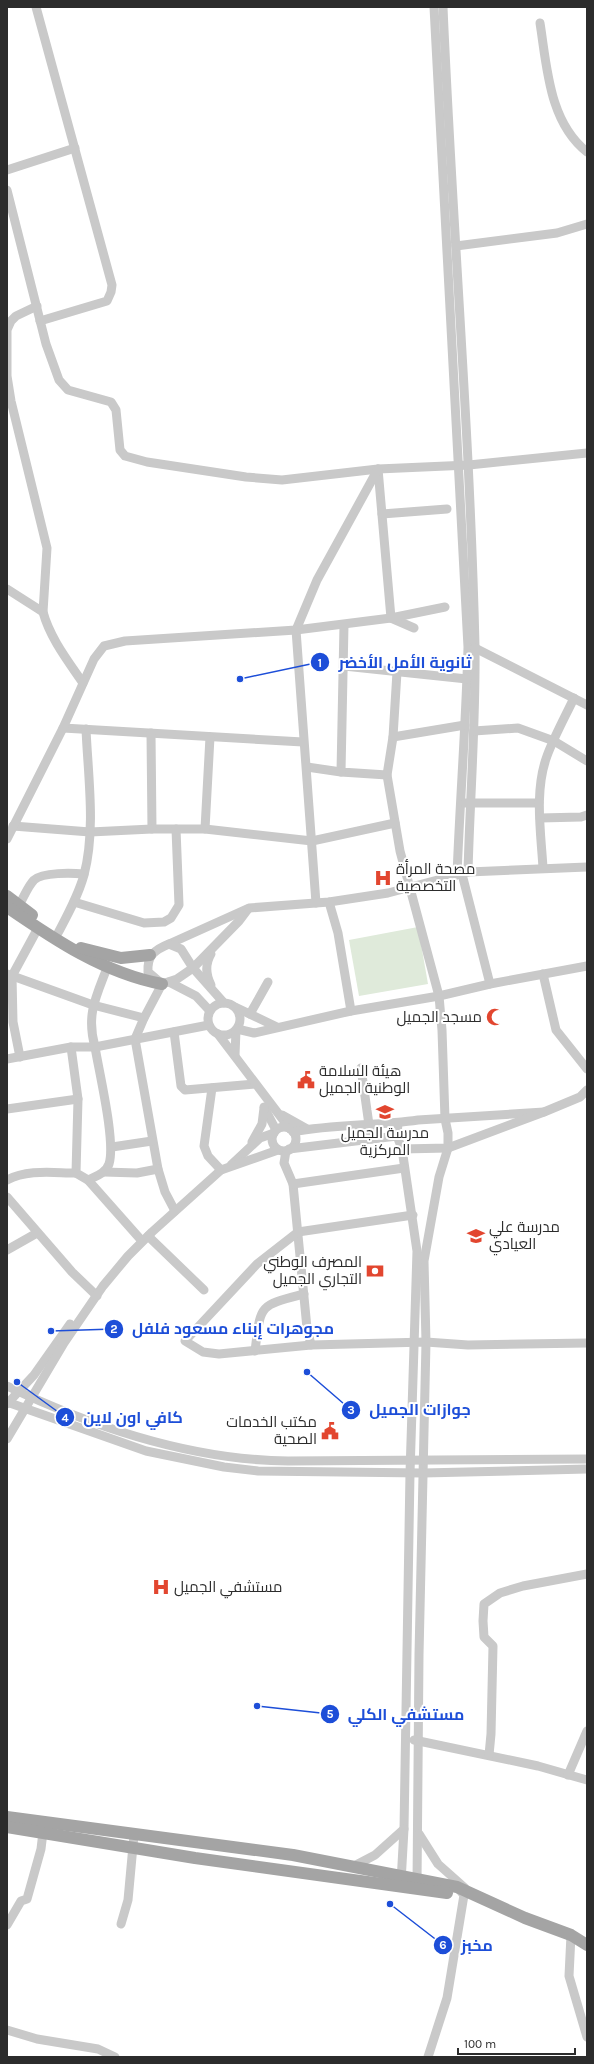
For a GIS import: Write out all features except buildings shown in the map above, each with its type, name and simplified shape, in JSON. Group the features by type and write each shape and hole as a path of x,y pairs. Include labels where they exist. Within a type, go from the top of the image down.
{"main road":[{"path":"7,896 81,948 106,955 129,959 150,955"},
{"path":"7,907 38,928 107,968 140,980 166,983"},
{"path":"7,1817 286,1854 354,1866 401,1881"},
{"path":"7,1827 195,1858 417,1883 464,1892 525,1918 571,1935 587,1945"}],"street":[{"path":"36,7 112,284 111,292 107,301 40,321"},
{"path":"434,7 466,605 467,679 460,803 462,873 490,984"},
{"path":"442,7 449,150 456,246 455,258 461,315 469,465 475,648 474,731 470,803 462,873"},
{"path":"540,23 551,96 564,124 587,152"},
{"path":"7,170 75,148"},
{"path":"7,190 51,362 59,380 68,390 111,402 116,410 120,450 125,456 147,462 246,477 282,480 378,469 469,465 587,453"},
{"path":"456,246 557,233 587,224"},
{"path":"37,306 16,316 11,321 7,330 7,376 11,401 47,548 43,612 45,621 83,683"},
{"path":"378,469 391,618"},
{"path":"316,903 307,767 303,742 296,630 317,580 378,469"},
{"path":"382,514 447,509"},
{"path":"7,589 43,612"},
{"path":"7,839 63,728 94,659 104,646 125,641 296,630 344,625 391,618 445,607"},
{"path":"391,618 414,628"},
{"path":"342,772 344,625"},
{"path":"475,648 587,705"},
{"path":"344,666 467,679"},
{"path":"397,672 393,737 388,775 396,823 410,888 439,996 442,1022 445,1120 448,1134 448,1148 438,1177 424,1261 426,1342 418,1741 417,1883"},
{"path":"543,868 539,803 546,757 574,698"},
{"path":"393,737 465,725"},
{"path":"63,728 303,742"},
{"path":"474,731 518,728 554,741 587,761"},
{"path":"58,933 74,902 84,874 90,832 86,729"},
{"path":"151,733 152,829"},
{"path":"205,829 210,737"},
{"path":"307,767 342,772 388,775"},
{"path":"460,803 539,803"},
{"path":"540,818 581,817 587,815"},
{"path":"13,826 90,832 152,829 205,829 312,841 396,823"},
{"path":"74,902 144,924 164,922 171,918 179,905 176,829"},
{"path":"210,1011 196,996 166,983 148,972 150,955 159,948 249,908 329,902 410,888 462,873 587,867"},
{"path":"19,905 35,879 42,876 70,873 84,874"},
{"path":"329,902 338,933 350,1011"},
{"path":"175,1211 165,1192 158,1169 152,1141 136,1039 144,1018 166,983 177,979 193,968 239,921 249,908"},
{"path":"20,1057 13,1022 10,975 38,928"},
{"path":"169,944 181,949 193,968 224,1003 277,1027"},
{"path":"215,992 208,978 207,960 217,944"},
{"path":"218,1034 228,1035 237,1029 254,1033 350,1011 439,996 490,984 587,966"},
{"path":"104,1172 109,1164 112,1146 95,1047 90,1031 93,1005 107,968"},
{"path":"543,974 556,1030 587,1069"},
{"path":"10,975 93,1005 144,1018"},
{"path":"250,1014 268,982"},
{"path":"224,1003 216,1005 210,1011 208,1020 209,1025 235,1055 257,1087 291,1131 294,1143 284,1150"},
{"path":"235,1007 240,1017 237,1029 235,1055"},
{"path":"7,1059 71,1047 95,1047 209,1025"},
{"path":"174,1032 181,1086 185,1090 257,1087"},
{"path":"71,1047 78,1099 76,1173"},
{"path":"361,1068 371,1139"},
{"path":"257,1087 264,1108 275,1132 272,1142 284,1150"},
{"path":"212,1088 204,1146 208,1156 224,1169"},
{"path":"402,1149 448,1148 580,1097 587,1090"},
{"path":"7,1109 78,1099"},
{"path":"246,1149 256,1137 262,1124 264,1108"},
{"path":"277,1112 307,1130"},
{"path":"544,1112 445,1120 418,1120 398,1123 368,1123 291,1131 283,1128 260,1138 145,1238 95,1294 34,1375 7,1403 43,1414 103,1437 146,1451 224,1467 287,1473 410,1474 587,1469"},
{"path":"398,1123 397,1136 402,1149 413,1215 417,1251 410,1459 406,1738 401,1881"},
{"path":"224,1169 284,1150 397,1136"},
{"path":"112,1146 152,1141"},
{"path":"284,1150 284,1163 292,1184 311,1345"},
{"path":"292,1184 404,1168"},
{"path":"88,1180 104,1172 137,1173 158,1169"},
{"path":"7,1180 15,1176 31,1173 76,1173 88,1180 145,1238 204,1290"},
{"path":"7,1197 37,1233 95,1294"},
{"path":"413,1215 298,1232 257,1264 185,1341 193,1347 210,1353 256,1351 311,1345 426,1342 468,1344 587,1343"},
{"path":"7,1250 37,1233"},
{"path":"7,1439 60,1349 95,1294"},
{"path":"256,1351 260,1316 264,1309 272,1302 304,1294"},
{"path":"7,1386 31,1398 131,1435 187,1450 226,1457 258,1460 587,1459"},
{"path":"489,1755 491,1734 493,1646 484,1637 484,1604 500,1594 523,1586 587,1574"},
{"path":"568,1775 587,1731"},
{"path":"406,1738 489,1755 587,1780"},
{"path":"354,1866 375,1855 404,1829"},
{"path":"7,1925 21,1901 27,1899 41,1849 43,1832"},
{"path":"418,1833 428,1851 438,1864 464,1892 447,1998 428,2057"},
{"path":"121,1924 128,1900 134,1835"},
{"path":"571,1935 569,1976 587,2038"},
{"path":"7,2030 38,2039 98,2049 115,2057"}],"green space":[{"path":"418,927 428,984 359,996 349,940"}],"place":[{"name":"ثانوية الأمل الأخضر","path":"240,679"},
{"name":"مصحة المرأة التخصصية","path":"383,878"},
{"name":"مسجد الجميل","path":"495,1017"},
{"name":"هيئة السلامة الوطنية الجميل","path":"306,1080"},
{"name":"مدرسة الجميل المركزية","path":"385,1112"},
{"name":"مدرسة علي العيادي","path":"476,1236"},
{"name":"المصرف الوطني التجاري الجميل","path":"375,1271"},
{"name":"مجوهرات إبناء مسعود فلفل","path":"51,1331"},
{"name":"جوازات الجميل","path":"307,1372"},
{"name":"كافي اون لاين","path":"17,1382"},
{"name":"مكتب الخدمات الصحية","path":"330,1431"},
{"name":"مستشفي الجميل","path":"161,1587"},
{"name":"مستشفي الكلي","path":"257,1706"},
{"name":"مخبز","path":"390,1904"}]}
